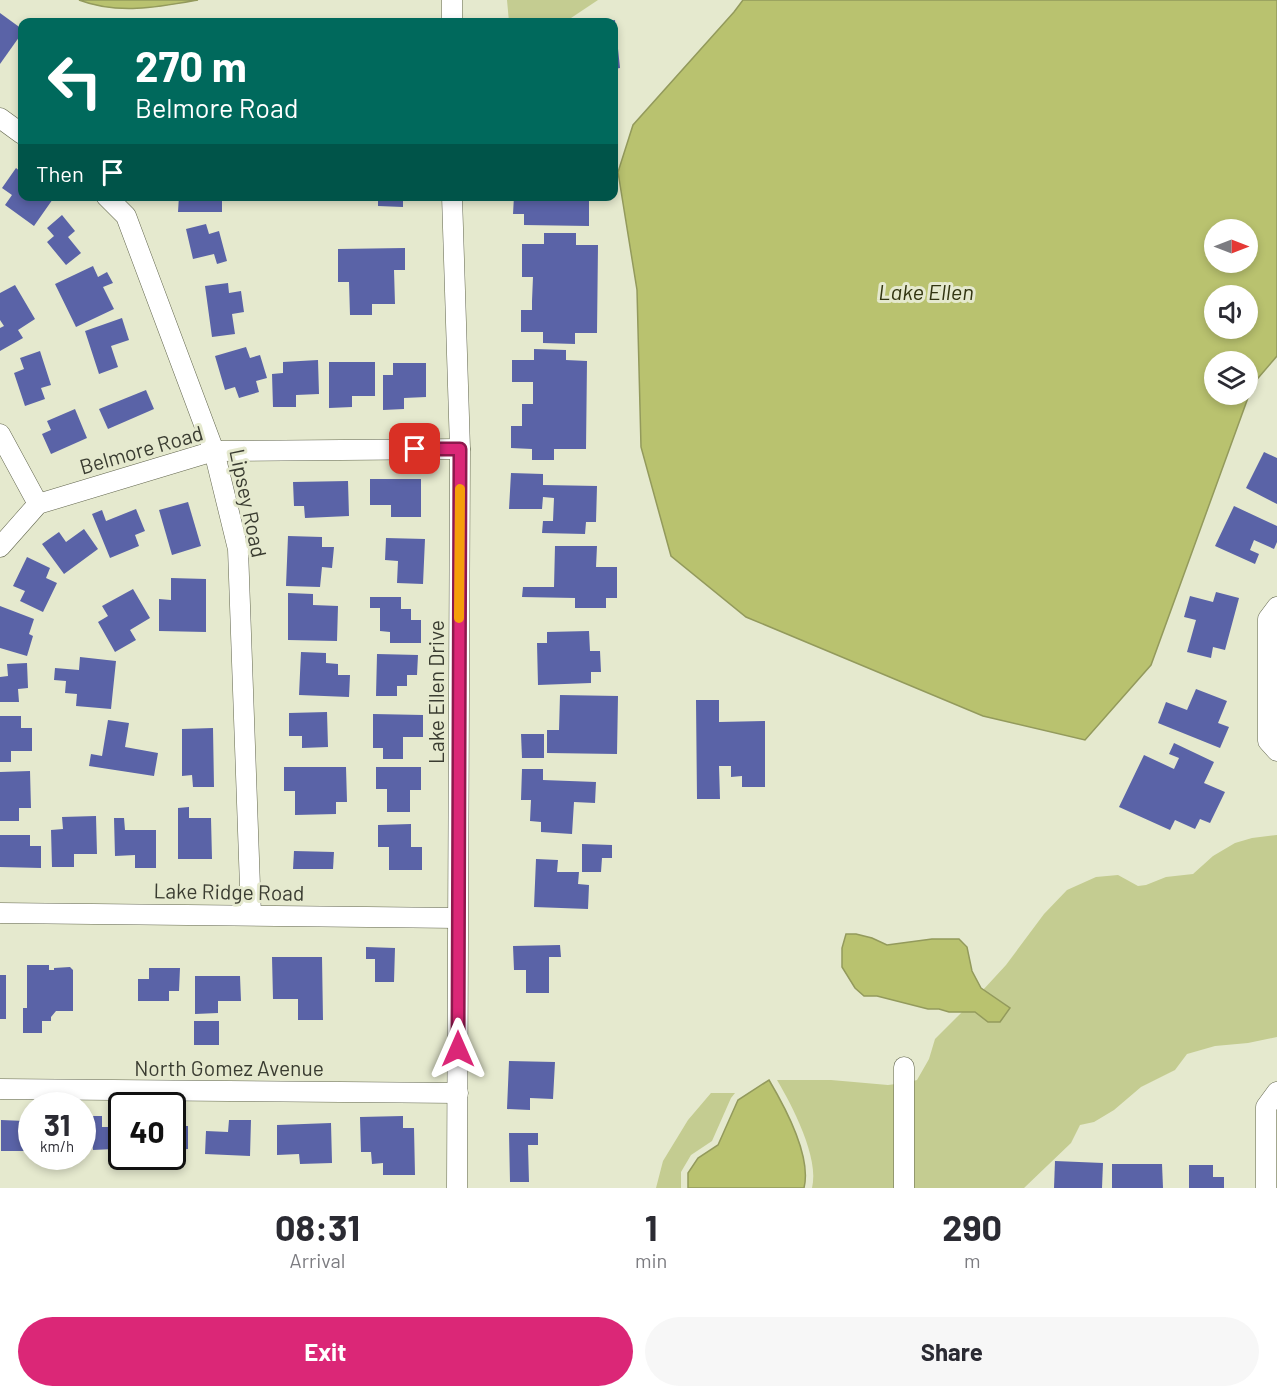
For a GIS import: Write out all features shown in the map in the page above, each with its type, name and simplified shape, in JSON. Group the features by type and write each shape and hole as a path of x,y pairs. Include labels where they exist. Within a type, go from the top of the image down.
{"street":[{"path":"452,0 452,18"},
{"path":"0,118 18,131"},
{"name":"Lipsey Road","path":"111,201 126,216 214,451 238,549 251,915"},
{"name":"Lake Ellen Drive","path":"452,201 460,449 457,1188"},
{"path":"0,434 38,504 0,547"},
{"name":"Belmore Road","path":"38,504 214,451 460,449"},
{"path":"1277,607 1268,619 1268,741 1277,751"},
{"name":"Lake Ridge Road","path":"0,913 457,918"},
{"path":"904,1067 904,1188"},
{"name":"North Gomez Avenue","path":"0,1089 458,1093"},
{"path":"1266,1188 1266,1107 1277,1092"}],"shaded area":[{"path":"507,0 598,0 571,18 509,18"},
{"path":"1277,835 1277,1037 1215,1046 1187,1054 1175,1070 1141,1087 1114,1110 1094,1122 1080,1125 1071,1143 1024,1188 913,1188 913,1081 917,1080 929,1059 935,1039 962,1012 975,1012 988,1022 1005,1004 983,990 1006,965 1044,914 1067,890 1096,877 1118,875 1138,886 1166,877 1193,874 1213,856 1235,843"},
{"path":"777,1080 831,1080 896,1084 895,1188 812,1188 812,1162 803,1132"},
{"path":"711,1093 735,1093 712,1141 691,1155 681,1172 681,1188 656,1188 663,1161 688,1120"}],"water":[{"path":"79,0 198,0 153,7 124,8 94,5"},
{"name":"Lake Ellen","path":"743,0 1277,0 1277,356 1258,378 1258,351 1204,351 1204,405 1245,405 1151,665 1085,740 983,716 746,617 671,556 641,447 637,290 618,172 633,125"},
{"path":"846,934 872,938 887,945 932,939 959,939 967,947 972,971 981,988 1010,1008 1000,1022 988,1022 975,1012 928,1009 877,996 864,996 855,988 842,967 842,948"},
{"path":"769,1080 801,1147 804,1161 804,1188 688,1188 688,1173 698,1158 718,1145 738,1100"}],"building":[{"path":"0,13 18,26 18,39 0,64"},
{"path":"16,168 18,170 18,201 52,201 34,226 5,205 12,195 2,188"},
{"path":"179,201 222,201 222,212 178,212"},
{"path":"378,201 403,201 403,207 378,206"},
{"path":"514,201 589,201 589,226 524,225 524,214 513,214"},
{"path":"62,215 75,231 68,237 81,253 66,265 47,242 54,236 47,228"},
{"path":"206,224 209,234 219,231 227,261 217,264 214,254 193,259 186,229"},
{"path":"544,233 576,233 576,245 598,245 597,333 575,333 575,344 543,343 543,332 521,332 521,310 532,310 533,277 522,277 522,244 544,244"},
{"path":"405,248 405,270 394,270 395,304 372,304 372,315 350,315 349,282 338,282 338,249"},
{"path":"93,266 98,277 107,272 113,283 103,287 114,309 76,327 55,284"},
{"path":"228,283 229,293 241,291 244,312 232,314 235,334 212,337 205,286"},
{"path":"15,285 35,319 18,330 23,338 0,351 0,328 4,326 0,320 0,293"},
{"path":"122,318 129,340 111,346 118,367 99,374 85,331"},
{"path":"246,347 250,358 260,355 267,378 256,381 259,392 239,398 235,387 225,390 215,356"},
{"path":"534,349 566,350 566,360 587,361 586,449 554,449 554,460 532,460 532,449 511,448 511,426 522,426 522,404 533,404 533,382 512,382 512,360 534,360"},
{"path":"40,351 51,385 41,388 45,399 25,406 14,373 24,369 20,358"},
{"path":"318,360 319,394 296,395 296,407 273,407 272,374 283,373 283,362"},
{"path":"329,362 375,362 375,396 352,396 352,407 329,408"},
{"path":"393,363 426,363 426,397 404,398 404,409 383,410 383,375 393,375"},
{"path":"146,390 154,409 108,429 99,409"},
{"path":"75,409 87,438 51,454 42,434 51,430 47,421"},
{"path":"1264,452 1277,458 1277,504 1246,488"},
{"path":"511,473 543,474 543,485 597,486 596,522 586,522 585,534 542,533 543,521 553,521 554,498 543,497 542,509 509,509"},
{"path":"370,479 421,479 421,517 391,517 391,505 370,505"},
{"path":"348,481 349,516 305,518 304,506 294,506 293,482"},
{"path":"188,502 201,546 172,555 159,510"},
{"path":"1234,506 1277,526 1277,542 1274,549 1254,540 1250,550 1259,554 1255,564 1215,546"},
{"path":"136,509 145,531 135,535 139,546 110,558 92,514 102,510 106,521"},
{"path":"84,529 98,549 64,574 42,544 59,532 66,542"},
{"path":"288,536 322,537 322,547 334,547 332,568 322,567 320,587 286,586"},
{"path":"386,538 425,539 423,584 397,583 398,561 385,560"},
{"path":"555,546 597,546 596,567 617,567 617,598 606,598 606,608 575,608 575,598 522,597 523,587 554,587"},
{"path":"27,557 50,568 46,578 57,583 43,612 20,601 25,591 13,586"},
{"path":"171,578 206,579 206,632 159,631 159,599 171,600"},
{"path":"133,589 150,618 130,630 136,640 115,652 98,622 108,616 102,606"},
{"path":"1216,592 1239,598 1225,650 1213,647 1211,658 1187,652 1196,620 1184,617 1190,596 1213,602"},
{"path":"288,593 313,594 313,605 338,606 337,641 288,640"},
{"path":"370,597 401,597 401,609 411,609 411,620 421,620 421,643 390,643 390,632 380,631 380,608 370,608"},
{"path":"0,606 34,619 29,634 33,636 27,656 0,648"},
{"path":"589,631 590,651 600,651 601,672 591,672 591,683 538,685 537,643 547,643 547,632"},
{"path":"301,652 326,653 326,663 338,664 338,675 350,675 349,697 299,695"},
{"path":"377,654 418,655 417,675 407,675 407,686 397,686 397,696 376,696"},
{"path":"80,657 116,661 111,709 76,706 77,694 65,693 66,681 54,680 55,668 79,670"},
{"path":"27,663 28,688 18,689 19,702 0,702 0,677 8,676 7,664"},
{"path":"1196,689 1227,701 1218,723 1229,727 1220,748 1158,723 1166,702 1187,710"},
{"path":"560,695 618,696 617,754 547,753 547,730 559,730"},
{"path":"696,700 719,700 719,722 765,721 765,787 742,787 742,776 731,777 731,766 719,766 720,799 697,799"},
{"path":"327,712 328,747 302,748 302,736 289,736 289,713"},
{"path":"373,714 423,715 423,737 403,737 403,759 383,759 383,748 373,748"},
{"path":"0,716 21,716 21,728 32,728 32,751 11,751 11,762 0,762"},
{"path":"108,720 129,723 125,747 158,753 154,776 89,766 91,754 102,756"},
{"path":"213,728 214,787 193,787 192,775 182,776 182,729"},
{"path":"521,734 544,734 544,758 522,758"},
{"path":"1174,743 1214,762 1204,783 1225,792 1210,823 1200,819 1195,829 1175,820 1170,830 1119,807 1144,755 1174,769 1179,758 1169,754"},
{"path":"284,767 346,767 347,802 336,802 336,814 295,815 295,791 284,791"},
{"path":"376,767 421,767 421,790 410,790 410,812 387,812 387,789 376,789"},
{"path":"522,769 543,769 543,780 596,782 595,803 574,802 572,834 541,832 541,822 530,821 531,800 521,800"},
{"path":"30,771 31,808 19,808 19,821 0,821 0,772"},
{"path":"189,807 189,818 211,818 212,859 178,859 178,808"},
{"path":"96,816 97,854 74,854 74,867 52,867 51,830 63,829 62,817"},
{"path":"114,818 124,818 125,830 156,830 156,868 135,868 135,855 115,856"},
{"path":"411,824 411,847 422,847 422,870 389,870 389,847 378,847 378,825"},
{"path":"0,835 30,835 30,846 41,846 41,868 0,867"},
{"path":"582,844 612,845 612,858 602,858 601,872 582,872"},
{"path":"294,851 334,852 333,869 293,869"},
{"path":"536,859 558,860 557,872 579,872 578,884 589,885 588,909 534,907"},
{"path":"560,945 561,957 549,957 549,993 526,993 526,970 514,970 513,946"},
{"path":"366,947 395,948 394,982 375,982 375,959 366,959"},
{"path":"272,957 322,957 323,1020 298,1020 298,999 273,999"},
{"path":"27,965 49,965 49,970 70,967 73,970 73,1011 56,1011 51,1021 42,1021 42,1033 23,1033 23,1008 27,1008"},
{"path":"149,968 180,968 179,991 169,991 169,1001 138,1001 138,979 149,979"},
{"path":"0,975 6,975 6,1019 0,1019"},
{"path":"195,976 240,976 241,1001 218,1001 218,1013 195,1014"},
{"path":"194,1021 219,1021 219,1045 194,1045"},
{"path":"509,1061 555,1062 553,1099 530,1098 530,1110 507,1109"},
{"path":"96,1116 102,1116 102,1127 108,1127 108,1149 96,1150"},
{"path":"403,1116 403,1128 414,1128 415,1175 383,1175 383,1163 372,1164 371,1152 361,1152 360,1117"},
{"path":"1,1120 18,1121 18,1151 1,1151"},
{"path":"229,1120 251,1120 250,1156 205,1154 206,1131 228,1132"},
{"path":"331,1123 332,1163 300,1164 299,1154 277,1155 277,1125"},
{"path":"186,1126 188,1126 188,1149 186,1149"},
{"path":"509,1133 538,1133 538,1145 528,1145 529,1182 510,1182"},
{"path":"1055,1161 1103,1163 1102,1188 1054,1188"},
{"path":"1112,1164 1162,1164 1163,1188 1112,1188"},
{"path":"1189,1165 1213,1165 1213,1177 1224,1177 1224,1188 1189,1188"}],"slow traffic":[{"path":"459,618 460,489"}],"route":[{"path":"415,449 460,449 458,1049"}]}
